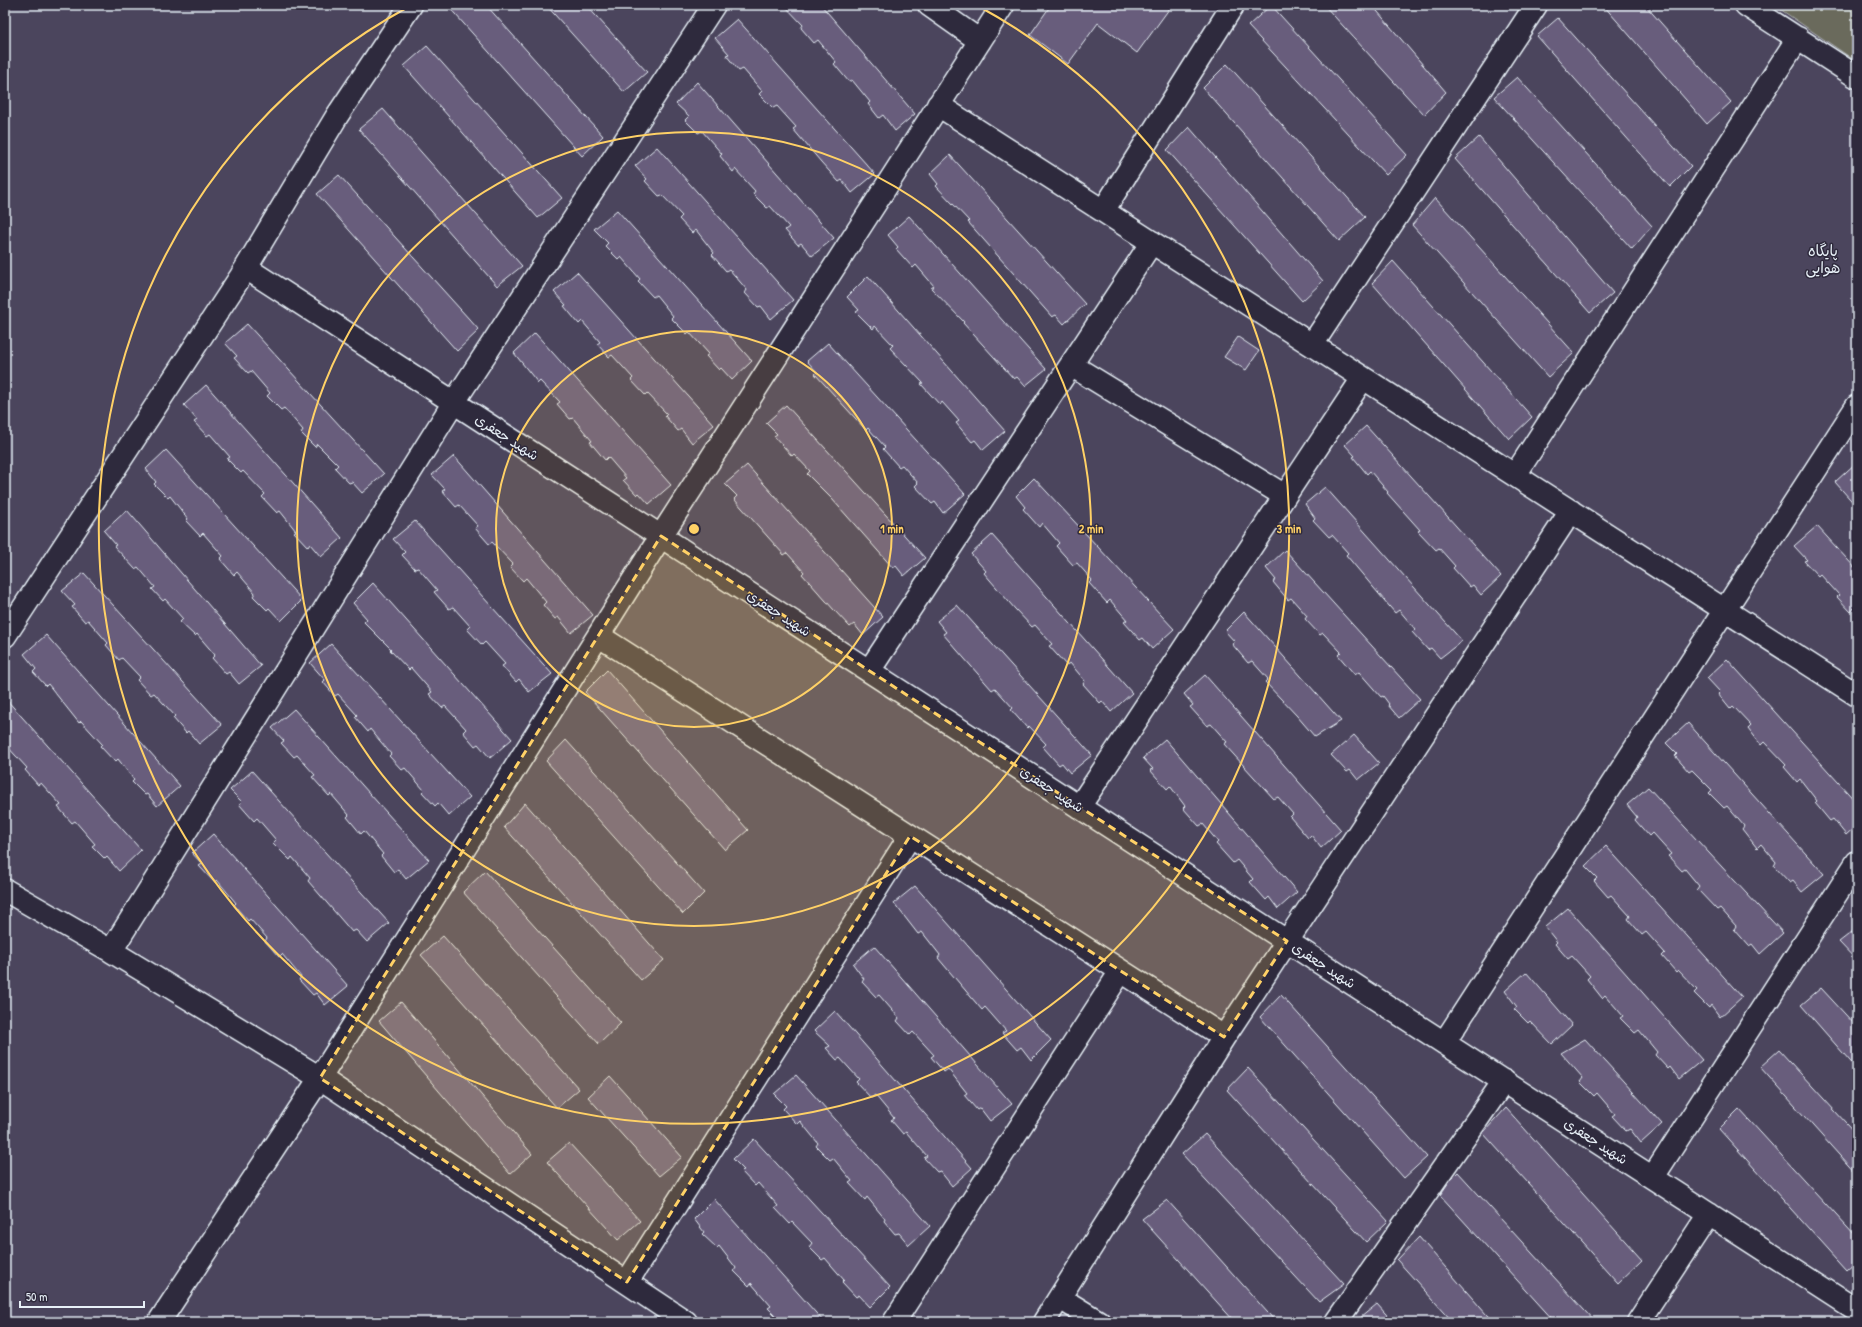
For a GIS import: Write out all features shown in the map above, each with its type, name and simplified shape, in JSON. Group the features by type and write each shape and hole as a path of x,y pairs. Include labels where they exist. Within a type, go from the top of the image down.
{"street":[{"path":"5,636 246,268 337,116 411,5"},
{"path":"111,951 454,402 714,5"},
{"path":"929,5 980,41"},
{"path":"159,1322 320,1078 661,536 1003,5"},
{"path":"1103,211 1233,5"},
{"path":"1312,345 1536,5"},
{"path":"1746,5 1857,77"},
{"path":"1515,475 1798,38"},
{"path":"938,105 1857,695"},
{"path":"869,671 1152,242"},
{"name":"شهید جعفری","path":"246,268 1857,1310"},
{"path":"1071,365 1285,496"},
{"path":"1079,807 1363,378"},
{"path":"1444,1043 1857,406"},
{"path":"1044,1322 1224,1037 1571,511"},
{"path":"598,636 1224,1037"},
{"path":"627,1282 910,836"},
{"path":"1653,1177 1857,862"},
{"path":"5,890 111,951 320,1078 686,1322"},
{"path":"894,1322 1121,971"},
{"path":"1336,1322 1504,1081"},
{"path":"1638,1322 1710,1214"},
{"path":"1060,1298 1099,1322"}],"highlighted area":[{"path":"661,536 1287,941 1224,1037 910,836 627,1282 320,1078"}],"shaded area":[{"path":"5,5 1857,5 1857,1322 5,1322"}],"green space":[{"path":"1774,5 1857,5 1857,62"}],"building":[{"path":"447,5 486,5 603,136 582,156"},
{"path":"546,5 586,5 647,72 624,92"},
{"path":"784,5 821,5 915,114 895,131 883,115 879,118 868,104 870,102 852,80 849,82 834,64 836,62 818,40 814,43 801,28 803,25"},
{"path":"1051,5 1172,5 1137,53 1098,23 1068,64 1030,35"},
{"path":"1271,5 1407,155 1386,175 1248,26"},
{"path":"1324,5 1372,5 1446,92 1424,115"},
{"path":"1603,5 1645,5 1731,102 1707,124"},
{"path":"1558,18 1691,166 1670,187 1537,36"},
{"path":"737,19 875,174 852,193 842,180 839,182 821,162 793,129 796,127 777,106 773,108 759,94 762,91 743,69 739,71 726,55 729,54 715,38"},
{"path":"427,46 562,198 538,218 404,66"},
{"path":"1227,64 1365,217 1339,241 1203,88"},
{"path":"1517,77 1652,226 1632,249 1494,97"},
{"path":"697,82 834,238 812,256 801,243 798,245 785,230 789,227 770,206 767,208 753,194 755,191 735,169 733,172 720,156 722,154 702,131 698,133 685,120 689,116 676,104"},
{"path":"383,109 522,266 497,286 359,129"},
{"path":"1189,127 1323,281 1302,301 1167,150"},
{"path":"1479,137 1613,293 1590,313 1455,159"},
{"path":"657,147 793,300 771,319 761,306 758,307 745,293 747,290 729,269 726,271 712,255 714,253 696,230 692,233 679,219 682,216 662,195 659,196 645,181 647,179 635,166"},
{"path":"950,155 1085,304 1064,324 1056,315 1052,317 968,222 969,221 936,186 938,184 930,174"},
{"path":"339,175 479,330 457,351 317,194"},
{"path":"1435,198 1574,353 1548,377 1412,225"},
{"path":"617,210 752,361 732,380 721,368 719,370 706,356 709,354 689,332 687,334 671,318 673,316 656,295 653,297 638,281 640,279 621,257 619,260 605,246 608,243 594,229"},
{"path":"909,216 1046,369 1025,386 1017,377 1014,379 963,323 964,322 931,288 934,286 916,265 913,268 896,249 898,247 888,235"},
{"path":"1393,261 1532,417 1509,439 1372,283"},
{"path":"577,272 714,425 692,443 681,429 678,431 665,416 667,414 647,393 645,395 631,380 633,378 612,355 609,357 597,344 600,342 582,321 579,324 564,306 566,305 554,292"},
{"path":"868,276 1005,431 983,450 975,440 972,442 956,423 959,421 942,402 940,405 921,384 923,383 890,348 893,345 875,326 873,329 856,312 859,310 847,297"},
{"path":"247,324 384,474 362,493 352,482 349,483 335,468 338,465 317,444 315,447 301,433 303,430 284,408 281,410 267,396 270,393 251,371 248,373 234,358 237,356 225,343"},
{"path":"535,333 671,485 649,504 639,493 637,495 623,480 626,478 608,457 605,460 573,418 570,419 557,404 560,402 540,381 538,383 514,353"},
{"path":"1238,337 1259,351 1246,370 1224,357"},
{"path":"828,343 965,494 943,513 935,502 932,504 915,486 918,483 902,465 899,467 883,449 885,447 868,428 866,430 815,374 817,372 807,361"},
{"path":"206,385 342,538 321,557 310,544 308,547 294,532 296,531 280,511 277,513 262,497 265,494 243,471 241,473 227,459 230,457 210,434 207,436 194,422 197,420 184,405"},
{"path":"786,405 925,558 904,576 896,566 893,568 832,499 807,474 810,471 794,454 792,456 774,436 777,434 766,423"},
{"path":"1366,426 1501,576 1481,595 1473,585 1470,587 1453,568 1455,566 1439,548 1436,550 1418,531 1420,530 1387,493 1388,492 1370,471 1367,474 1353,457 1355,456 1345,445"},
{"path":"166,450 302,600 281,621 269,608 267,610 253,596 255,593 237,572 234,575 220,559 223,556 203,533 200,536 186,521 188,519 170,496 168,498 154,484 156,482 146,469"},
{"path":"454,456 593,615 571,633 558,617 555,619 543,605 546,602 526,578 523,581 510,567 513,564 492,542 489,544 475,528 478,526 459,505 456,507 442,491 445,489 432,475"},
{"path":"1857,462 1857,507 1835,482"},
{"path":"747,465 883,617 863,635 854,624 850,627 802,574 804,572 787,553 784,555 734,499 737,496 725,484"},
{"path":"1034,478 1174,629 1152,649 1143,638 1140,640 1124,622 1127,620 1110,600 1107,603 1089,583 1092,580 1077,563 1073,565 1056,546 1059,543 1042,523 1039,527 1023,509 1025,507 1016,496"},
{"path":"1325,487 1462,641 1440,658 1431,648 1428,650 1412,632 1415,629 1399,610 1395,613 1346,555 1348,553 1332,535 1329,537 1313,520 1315,518 1305,504"},
{"path":"127,510 261,666 239,684 229,672 226,674 212,658 215,655 197,634 195,636 180,622 183,619 165,599 163,601 152,589 155,587 138,567 135,569 114,546 116,545 104,531"},
{"path":"415,521 552,674 529,692 519,679 516,682 502,666 505,664 485,642 482,645 467,629 470,626 453,607 449,609 434,592 437,590 418,568 415,569 402,555 405,552 393,539"},
{"path":"1817,526 1857,570 1857,604 1851,612 1837,597 1839,595 1820,574 1818,576 1804,561 1807,560 1794,546"},
{"path":"992,535 1132,693 1111,712 1102,701 1100,703 1083,684 1085,681 1070,663 1066,665 1049,646 1052,644 1035,625 1032,627 1015,609 984,573 986,571 971,554"},
{"path":"1285,550 1420,699 1399,718 1388,705 1389,704 1383,696 1381,697 1359,672 1355,675 1338,655 1341,652 1323,633 1320,635 1305,619 1307,616 1291,598 1288,600 1273,582 1276,580 1266,568"},
{"path":"84,573 222,725 199,744 188,731 186,733 173,718 175,716 154,693 151,695 137,680 140,677 122,658 119,660 106,645 108,643 88,620 85,622 72,607 75,605 62,591"},
{"path":"373,583 512,739 490,758 478,744 475,746 463,732 466,729 445,706 442,708 429,694 432,692 411,668 409,670 390,650 391,649 364,622 367,619 353,603"},
{"path":"957,605 1092,755 1070,773 1062,763 1059,765 1043,747 1046,744 1029,726 1027,728 1011,710 1013,708 995,688 992,690 943,634 946,632 937,621"},
{"path":"1244,612 1341,721 1315,737 1265,682 1268,679 1252,661 1248,663 1232,644 1235,642 1225,631"},
{"path":"46,635 180,786 157,806 147,794 145,795 132,782 134,780 118,759 115,762 100,746 102,744 81,721 79,723 48,684 46,686 33,672 36,669 24,654"},
{"path":"331,644 470,797 449,816 438,803 435,806 422,792 424,790 405,768 402,770 389,756 391,754 370,729 368,732 355,717 357,715 338,694 335,696 323,682 325,680 310,663"},
{"path":"1727,659 1857,803 1857,825 1846,835 1833,819 1830,821 1815,803 1817,801 1800,779 1797,782 1784,767 1786,765 1764,742 1761,745 1748,728 1751,725 1733,706 1730,709 1718,694 1720,692 1707,678"},
{"path":"607,670 748,830 725,850 585,692"},
{"path":"1205,675 1341,830 1321,848 1311,835 1308,838 1290,817 1293,814 1278,797 1274,799 1224,744 1227,742 1211,724 1207,726 1190,707 1193,705 1184,694"},
{"path":"5,698 141,850 119,871 107,857 105,859 92,846 95,844 75,821 72,823 58,807 61,805 41,783 38,785 25,770 27,768 5,744"},
{"path":"294,709 429,860 406,879 398,869 394,872 381,856 383,854 364,831 361,834 347,817 349,815 331,794 329,796 312,777 315,775 297,755 294,757 281,743 284,741 272,728"},
{"path":"1688,723 1824,874 1802,892 1793,881 1790,883 1774,866 1776,862 1761,844 1757,848 1742,829 1744,826 1727,806 1724,808 1709,793 1712,790 1692,770 1689,772 1675,756 1677,754 1666,743"},
{"path":"1354,735 1379,763 1358,780 1350,770 1347,772 1331,755"},
{"path":"1165,739 1297,892 1278,909 1269,897 1266,900 1250,882 1253,879 1237,860 1233,863 1216,844 1218,842 1203,824 1199,826 1183,808 1185,806 1170,786 1167,789 1150,770 1153,769 1143,758"},
{"path":"566,740 704,893 683,914 546,761"},
{"path":"252,771 389,923 367,942 356,930 352,932 308,881 310,878 292,857 290,860 273,843 276,840 257,818 254,821 239,804 242,802 230,790"},
{"path":"1648,787 1783,933 1760,954 1752,944 1749,946 1734,929 1736,926 1720,908 1717,910 1697,889 1699,886 1685,869 1682,871 1668,856 1671,854 1652,833 1649,836 1635,820 1637,817 1627,805"},
{"path":"525,803 664,960 641,980 504,827"},
{"path":"213,834 348,986 325,1005 316,993 313,995 299,980 301,977 282,954 279,957 265,941 267,938 250,919 248,921 234,905 236,903 217,880 214,882 199,866 202,864 192,853"},
{"path":"1606,846 1742,997 1720,1017 1711,1005 1709,1008 1694,993 1697,990 1678,970 1676,972 1662,956 1665,953 1646,932 1642,935 1628,919 1630,916 1611,895 1608,897 1594,881 1597,878 1585,866"},
{"path":"485,871 621,1023 599,1044 463,892"},
{"path":"915,886 1051,1040 1031,1060 1021,1047 1017,1050 1002,1033 1006,1031 985,1007 982,1010 938,958 940,955 922,932 918,934 894,903"},
{"path":"1568,908 1702,1060 1679,1079 1670,1067 1668,1069 1655,1055 1657,1052 1639,1030 1635,1033 1620,1018 1623,1016 1605,995 1602,998 1587,979 1590,976 1572,956 1568,959 1555,944 1557,942 1545,927"},
{"path":"1857,928 1857,961 1839,942"},
{"path":"443,936 579,1089 557,1108 421,955"},
{"path":"874,946 1012,1104 990,1121 980,1108 977,1110 964,1095 967,1093 948,1069 944,1072 931,1057 934,1055 913,1032 910,1035 897,1021 899,1018 879,995 876,997 862,982 864,979 853,964"},
{"path":"1526,972 1572,1025 1552,1044 1530,1021 1528,1023 1514,1009 1517,1007 1505,991"},
{"path":"1821,988 1857,1027 1857,1069 1801,1005"},
{"path":"1281,995 1427,1157 1404,1178 1260,1017"},
{"path":"401,1002 532,1154 510,1174 379,1021"},
{"path":"835,1011 972,1168 952,1186 940,1171 937,1172 924,1158 927,1156 906,1132 903,1134 891,1120 894,1118 875,1095 871,1098 856,1082 859,1079 840,1058 837,1060 826,1048 830,1046 814,1031"},
{"path":"1585,1039 1662,1124 1641,1143 1630,1129 1626,1131 1612,1116 1615,1114 1597,1093 1594,1096 1580,1082 1583,1078 1561,1053"},
{"path":"1779,1050 1857,1135 1857,1175 1760,1067"},
{"path":"1248,1068 1388,1221 1366,1242 1227,1090"},
{"path":"796,1075 930,1226 909,1245 899,1233 895,1234 867,1197 865,1200 849,1183 852,1181 833,1158 830,1160 816,1146 818,1143 800,1121 797,1124 783,1109 786,1106 774,1094"},
{"path":"610,1076 682,1157 659,1176 588,1097"},
{"path":"1506,1108 1642,1260 1618,1283 1483,1133"},
{"path":"1739,1109 1857,1238 1857,1260 1846,1270 1719,1129"},
{"path":"1205,1134 1344,1284 1319,1302 1182,1154"},
{"path":"754,1139 890,1287 870,1307 859,1295 856,1297 842,1282 844,1280 825,1258 822,1260 809,1247 812,1243 792,1222 790,1224 775,1208 778,1206 758,1183 755,1186 741,1171 744,1170 733,1159"},
{"path":"569,1143 640,1221 618,1240 547,1162"},
{"path":"1458,1172 1595,1322 1555,1322 1440,1195"},
{"path":"714,1199 824,1322 782,1322 768,1308 771,1306 751,1283 749,1286 734,1271 736,1268 719,1246 717,1248 702,1234 704,1232 694,1219"},
{"path":"1167,1200 1276,1322 1235,1322 1142,1219"},
{"path":"1419,1237 1493,1322 1453,1322 1397,1260"},
{"path":"1377,1304 1393,1322 1355,1322"}],"district":[{"name":"پایگاه هوایی","path":"1823,260"}]}
